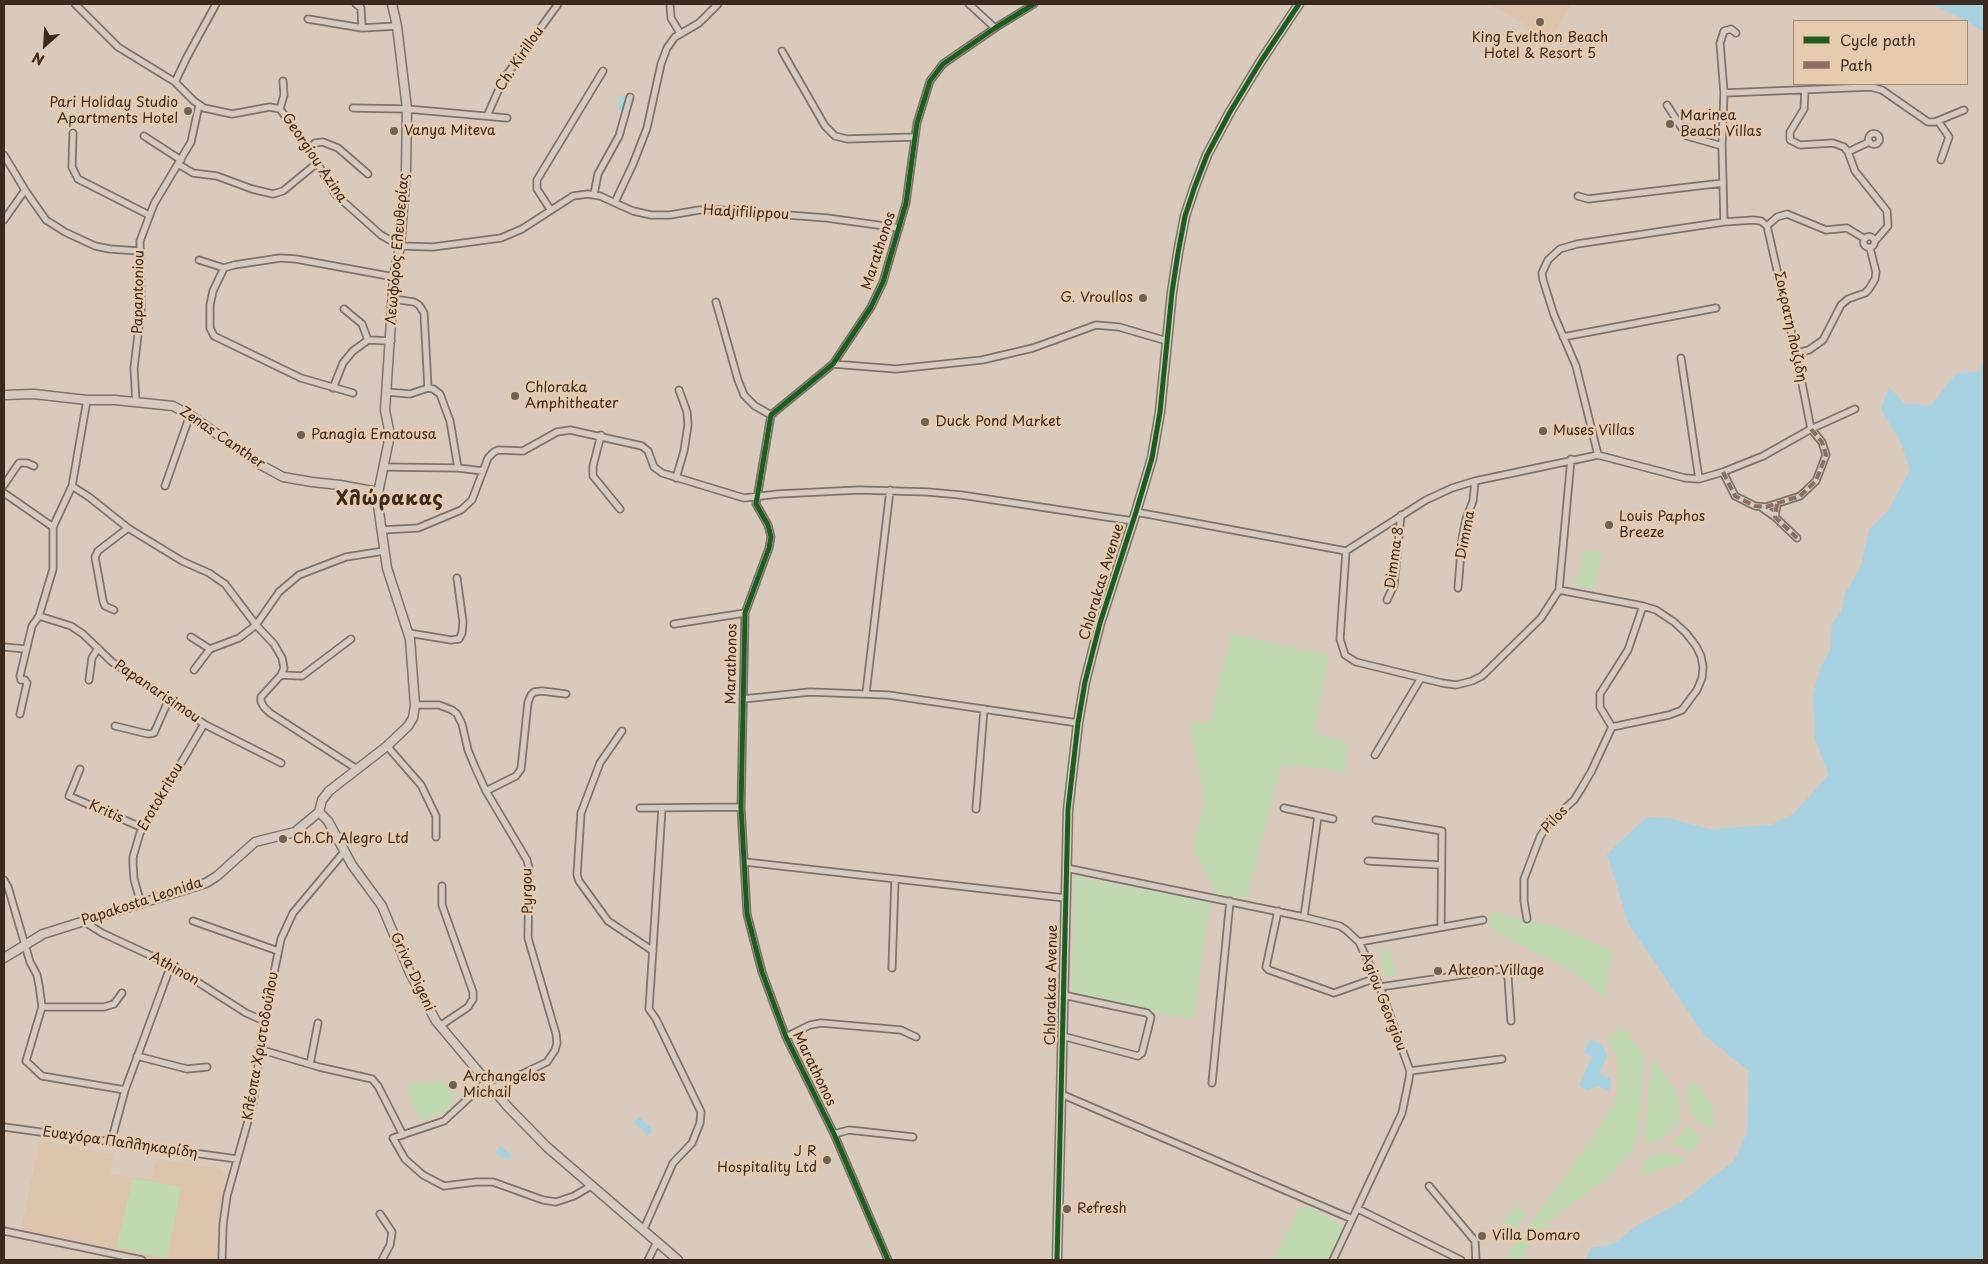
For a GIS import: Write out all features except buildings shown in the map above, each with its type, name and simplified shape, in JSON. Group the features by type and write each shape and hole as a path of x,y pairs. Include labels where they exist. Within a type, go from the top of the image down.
{"main road":[{"name":"Λεωφόρος Ελευθερίας","path":"378,492 390,435 385,415 394,277 400,246 406,171 406,109 397,26 392,4"},
{"name":"Chlorakas Avenue","path":"1057,1260 1066,868 1070,796 1078,723 1094,647 1111,586 1136,512 1156,436 1172,292 1185,216 1200,172 1230,112 1300,4"},
{"name":"Zenas Canther","path":"4,395 34,394 173,406 190,415 262,465 283,477 340,484 378,492"},
{"name":"Papakosta Leonida","path":"4,958 43,934 206,883 218,876 255,842 295,832 319,812 322,800 329,791 386,746 411,722 415,705 409,633 390,580 384,551 378,492"},
{"name":"Griva Digeni","path":"319,812 333,829 344,852 382,906 422,997 440,1026 546,1146 678,1260"}],"street":[{"name":"Georgiou Azina","path":"75,4 118,47 176,82 200,105 209,110 238,113 270,107 280,108 310,149 328,183 342,202 381,235 400,246"},
{"path":"176,82 216,4"},
{"path":"356,4 361,8 362,28"},
{"name":"Ch. Kirillou","path":"487,116 503,80 558,4"},
{"path":"670,4 671,18 680,33"},
{"path":"615,202 647,128 664,56 670,43 680,33 699,23 718,4"},
{"path":"969,4 995,28"},
{"name":"Marathonos","path":"888,1260 834,1134 786,1037 762,972 749,923 741,807 745,613 769,548 771,537 768,525 756,506 757,496 771,415 833,364 878,296 888,268 906,203 922,101 930,81 938,68 995,28 1034,4"},
{"path":"308,19 362,28 397,26"},
{"path":"1724,222 1722,146 1724,93 1721,37 1724,31 1727,30 1734,30 1736,33"},
{"path":"782,51 825,126 835,136 847,139 915,137"},
{"path":"550,209 537,189 538,180 603,71"},
{"path":"280,108 284,95 283,81"},
{"path":"1724,93 1805,90 1818,86 1877,88 1932,123 1964,110"},
{"path":"1805,90 1804,109 1790,132 1790,140 1800,145 1837,144 1844,147 1848,152 1855,171 1885,207 1889,215 1888,226 1870,248"},
{"path":"594,194 598,174 619,136 630,98"},
{"name":"Papantoniou","path":"136,403 134,368 141,310 139,251 141,234 165,183 180,162 190,142 200,105"},
{"path":"1667,105 1686,136 1722,146"},
{"path":"353,108 406,109 507,118"},
{"path":"1938,121 1948,137 1941,160"},
{"path":"73,133 72,167 78,179 149,215"},
{"path":"144,136 193,173 217,176 246,187 273,194 283,190 317,162"},
{"path":"310,149 315,144 323,142 338,148 368,174"},
{"path":"1848,152 1869,142"},
{"path":"4,155 46,220 65,232 95,246 139,251"},
{"path":"1578,196 1588,199 1724,183"},
{"path":"4,220 25,190"},
{"name":"Hadjifilippou","path":"400,246 433,247 494,240 522,228 573,196 594,194 633,211 651,215 670,215 699,210 722,210 827,218 899,228"},
{"path":"1598,455 1576,366 1563,337 1543,280 1544,266 1553,253 1576,244 1724,222 1753,220 1765,223 1767,226 1777,217 1787,214 1826,230 1847,228 1865,239 1871,237 1875,241"},
{"name":"Σοκρατη λοιζιδη","path":"1767,226 1796,353 1810,429"},
{"path":"1796,353 1810,350 1823,340 1841,305 1848,299 1865,293 1869,289 1876,272 1870,248 1865,246 1865,239"},
{"path":"199,260 224,268 234,264 287,258 394,277"},
{"path":"224,268 213,291 210,305 210,328 214,336 224,343 301,378 353,393"},
{"path":"393,299 419,304 424,313 428,388"},
{"path":"716,302 744,395 755,406 771,415"},
{"path":"1563,337 1716,308"},
{"path":"344,309 362,324 368,340"},
{"path":"833,364 903,369 982,360 1034,348 1096,326 1119,326 1167,340"},
{"path":"333,388 343,362 353,351 368,340 391,341"},
{"path":"1681,358 1699,479"},
{"path":"387,392 410,394 428,388 436,390 442,398 450,421 458,468"},
{"path":"676,478 684,451 688,424 687,412 679,390"},
{"path":"20,714 27,683 25,680 21,680 20,676 32,626 38,616 53,570 53,528 72,486 87,400"},
{"path":"1136,512 1346,550 1439,493 1475,481 1598,455 1685,478 1699,479 1723,472 1780,448 1810,429 1855,409"},
{"path":"165,486 190,415"},
{"path":"1761,507 1777,504 1805,493 1816,481 1822,470 1826,449 1810,429"},
{"path":"382,530 418,528 461,510 472,500 491,454 494,452 523,451 557,432 570,430 642,446 648,451 656,469 662,473 744,498 841,490 890,490 962,495 1133,521"},
{"path":"601,436 593,466 594,476 620,509"},
{"path":"1346,550 1340,639 1342,651 1352,660 1421,678 1456,685 1472,681 1482,676 1541,618 1559,590 1571,460"},
{"path":"4,485 19,463 28,463 34,466"},
{"path":"383,467 458,468 483,471"},
{"path":"1723,472 1736,496 1748,504 1761,507 1775,517 1797,538"},
{"name":"Dimma","path":"1458,588 1464,532 1473,501 1475,481"},
{"path":"72,486 89,496 128,528 182,561 210,573 225,584 256,626 279,652 284,668 281,675 261,697 260,702 270,713 357,769"},
{"path":"866,693 890,490"},
{"path":"4,493 53,528"},
{"path":"1775,517 1777,504"},
{"name":"Dimma 8","path":"1387,600 1394,585 1401,515"},
{"path":"114,610 105,606 103,601 95,557 98,551 128,528"},
{"path":"194,670 210,649 239,638 256,626 279,592 299,576 346,557 384,551"},
{"path":"409,633 451,640 458,640 460,638 463,622 457,578"},
{"path":"1559,590 1643,606 1656,610 1674,622 1696,646 1701,656 1702,678 1697,690 1682,710 1669,715 1612,727 1600,707 1600,694 1628,650 1643,606"},
{"path":"674,624 745,613"},
{"name":"Papanarisimou","path":"38,616 71,626 112,662 204,724 282,763"},
{"path":"191,637 210,649"},
{"path":"281,675 302,676 352,639"},
{"path":"4,647 26,649"},
{"path":"89,680 92,658 98,648"},
{"path":"1375,755 1421,678"},
{"path":"486,791 516,776 521,770 528,702 531,695 542,690 566,694"},
{"path":"743,699 810,692 866,693 1078,723"},
{"path":"115,726 148,734 154,733 169,699"},
{"name":"Pyrgou","path":"415,705 439,705 457,714 462,724 471,758 486,791 528,864 528,938 557,1043 547,1062 493,1088"},
{"path":"976,809 984,709"},
{"name":"Erotokritou","path":"141,904 134,879 133,857 142,828 204,724"},
{"name":"Pilos","path":"1527,920 1524,911 1524,879 1540,837 1548,824 1574,800 1591,772 1612,727"},
{"path":"622,731 600,763 581,813 577,875 579,881 608,921 653,950"},
{"path":"386,746 422,785 436,816 436,838"},
{"name":"Kritis","path":"80,769 69,796 142,828"},
{"path":"640,808 741,807"},
{"path":"643,1231 673,1163 692,1143 700,1123 701,1112 656,1019 649,1009 662,808"},
{"path":"1284,808 1333,819"},
{"path":"1304,917 1318,816"},
{"path":"1376,820 1442,831 1441,927"},
{"name":"Κλέοπα Χριστοδούλου","path":"222,1260 224,1210 253,1103 264,1020 284,929 293,913 344,852"},
{"path":"1368,861 1441,865"},
{"path":"745,862 1065,898"},
{"name":"Agiou Georgiou","path":"1066,868 1278,911 1340,926 1359,942 1380,987 1410,1071 1408,1090 1402,1113 1333,1260"},
{"path":"892,968 895,879"},
{"path":"4,880 8,887 30,962 37,975 42,1007 26,1061 42,1076 125,1090"},
{"path":"440,1026 468,1008 474,992 442,905 442,886"},
{"path":"1212,1082 1230,901"},
{"path":"1278,911 1266,967 1269,970 1334,993 1376,978"},
{"path":"1359,942 1484,920"},
{"name":"Athinon","path":"84,921 102,933 171,965 246,1013 264,1020"},
{"path":"193,921 278,951"},
{"path":"111,1142 125,1090 171,965"},
{"path":"1380,987 1502,969 1508,977 1510,1020"},
{"path":"42,1007 104,1007 114,1004 122,993"},
{"path":"1062,1036 1138,1056 1142,1053 1151,1017 1147,1013 1063,995"},
{"path":"310,1064 318,1023"},
{"path":"786,1037 810,1025 821,1023 901,1030 916,1037"},
{"path":"260,1049 310,1064 372,1079 378,1086 403,1135"},
{"path":"137,1056 187,1069 207,1067"},
{"path":"1410,1071 1502,1059"},
{"path":"487,1081 444,1121 393,1138 399,1150 414,1167 431,1180 444,1186 493,1182 543,1200 556,1202 574,1196 591,1186"},
{"path":"1061,1094 1352,1219"},
{"name":"Ευαγόρα Παλληκαρίδη","path":"4,1127 237,1159"},
{"path":"834,1134 848,1130 913,1137"},
{"path":"1429,1186 1475,1241 1476,1260"},
{"path":"1358,1209 1461,1260"},
{"path":"380,1214 392,1232 390,1245 382,1260"},
{"path":"4,1231 142,1260"},
{"path":"648,1260 651,1251 658,1242"}],"shaded area":[{"name":"King Evelthon Beach Hotel & Resort 5","path":"1489,4 1572,4 1550,39"},
{"path":"40,1140 113,1155 110,1174 152,1180 155,1163 159,1159 221,1169 226,1175 217,1260 157,1260 21,1229"}],"green space":[{"path":"1585,549 1603,553 1594,590 1575,585"},
{"path":"1231,634 1329,655 1314,733 1347,743 1346,771 1282,764 1247,898 1215,894 1193,846 1205,801 1189,721 1209,723"},
{"path":"1075,876 1210,902 1194,1020 1072,992"},
{"path":"1492,912 1562,928 1611,951 1605,999 1581,977 1514,942 1489,926"},
{"path":"1390,949 1396,974 1385,977 1379,952"},
{"path":"1621,1026 1641,1051 1644,1060 1636,1144 1609,1177 1556,1216 1533,1237 1521,1260 1505,1260 1506,1256 1566,1176 1613,1106 1619,1087 1617,1058 1606,1038"},
{"path":"1652,1059 1666,1076 1678,1096 1680,1112 1678,1122 1668,1133 1654,1143 1643,1144"},
{"path":"442,1082 456,1094 448,1110 421,1121 411,1102 408,1083"},
{"path":"1688,1085 1700,1085 1712,1106 1715,1128 1705,1127 1691,1114 1688,1104"},
{"path":"1686,1125 1700,1135 1700,1142 1696,1149 1690,1151 1670,1144 1681,1134"},
{"path":"1664,1152 1678,1155 1684,1159 1685,1163 1640,1176 1644,1164 1649,1157"},
{"path":"133,1178 181,1187 167,1259 116,1247"},
{"path":"1309,1206 1343,1225 1341,1233 1327,1260 1283,1260 1274,1257 1298,1209"},
{"path":"1516,1207 1527,1216 1506,1241 1495,1232"}],"water":[{"path":"1931,4 1984,4 1984,32 1968,20"},
{"path":"619,95 628,97 623,112 619,111"},
{"path":"1984,360 1984,1260 1585,1260 1591,1248 1614,1244 1636,1226 1681,1202 1734,1161 1747,1133 1749,1071 1705,1036 1629,925 1607,854 1647,817 1668,818 1709,829 1771,825 1793,814 1829,775 1815,740 1813,694 1821,667 1830,650 1832,624 1841,612 1845,594 1861,566 1869,530 1888,511 1910,470 1900,440 1881,410 1889,387 1905,404 1931,405 1957,373 1979,372"},
{"path":"1590,1039 1603,1045 1607,1057 1599,1074 1610,1079 1611,1085 1608,1091 1598,1086 1587,1090 1579,1086 1592,1057 1584,1053"},
{"path":"640,1117 646,1124 651,1126 652,1132 647,1136 642,1128 638,1127 634,1122"},
{"path":"501,1146 512,1156 508,1159 495,1153"}],"marked path":[{"path":"1723,472 1735,496 1755,506 1766,507 1800,496 1816,481 1826,455 1822,442 1811,429"},
{"path":"1777,504 1775,517 1797,538"}],"cycle path":[{"path":"888,1260 834,1134 786,1037 762,972 747,914 741,807 745,613 769,548 771,537 768,525 756,504 771,415 833,364 871,307 883,282 906,203 917,123 930,81 943,64 1034,4"},
{"path":"1057,1260 1068,810 1078,723 1085,682 1100,623 1152,458 1160,412 1172,292 1185,216 1207,155 1230,112 1299,4"}],"place":[{"name":"King Evelthon Beach Hotel & Resort 5","path":"1540,22"},
{"name":"Pari Holiday Studio Apartments Hotel","path":"188,111"},
{"name":"Marinea Beach Villas","path":"1670,124"},
{"name":"Vanya Miteva","path":"394,131"},
{"name":"G. Vroullos","path":"1143,298"},
{"name":"Chloraka Amphitheater","path":"515,396"},
{"name":"Duck Pond Market","path":"925,422"},
{"name":"Muses Villas","path":"1543,431"},
{"name":"Panagia Ematousa","path":"301,435"},
{"name":"Louis Paphos Breeze","path":"1609,525"},
{"name":"Ch.Ch Alegro Ltd","path":"283,839"},
{"name":"Akteon Village","path":"1438,971"},
{"name":"Archangelos Michail","path":"453,1085"},
{"name":"J R Hospitality Ltd","path":"827,1160"},
{"name":"Refresh","path":"1067,1209"},
{"name":"Villa Domaro","path":"1482,1236"}],"district":[{"name":"Χλώρακας","path":"390,500"}]}
